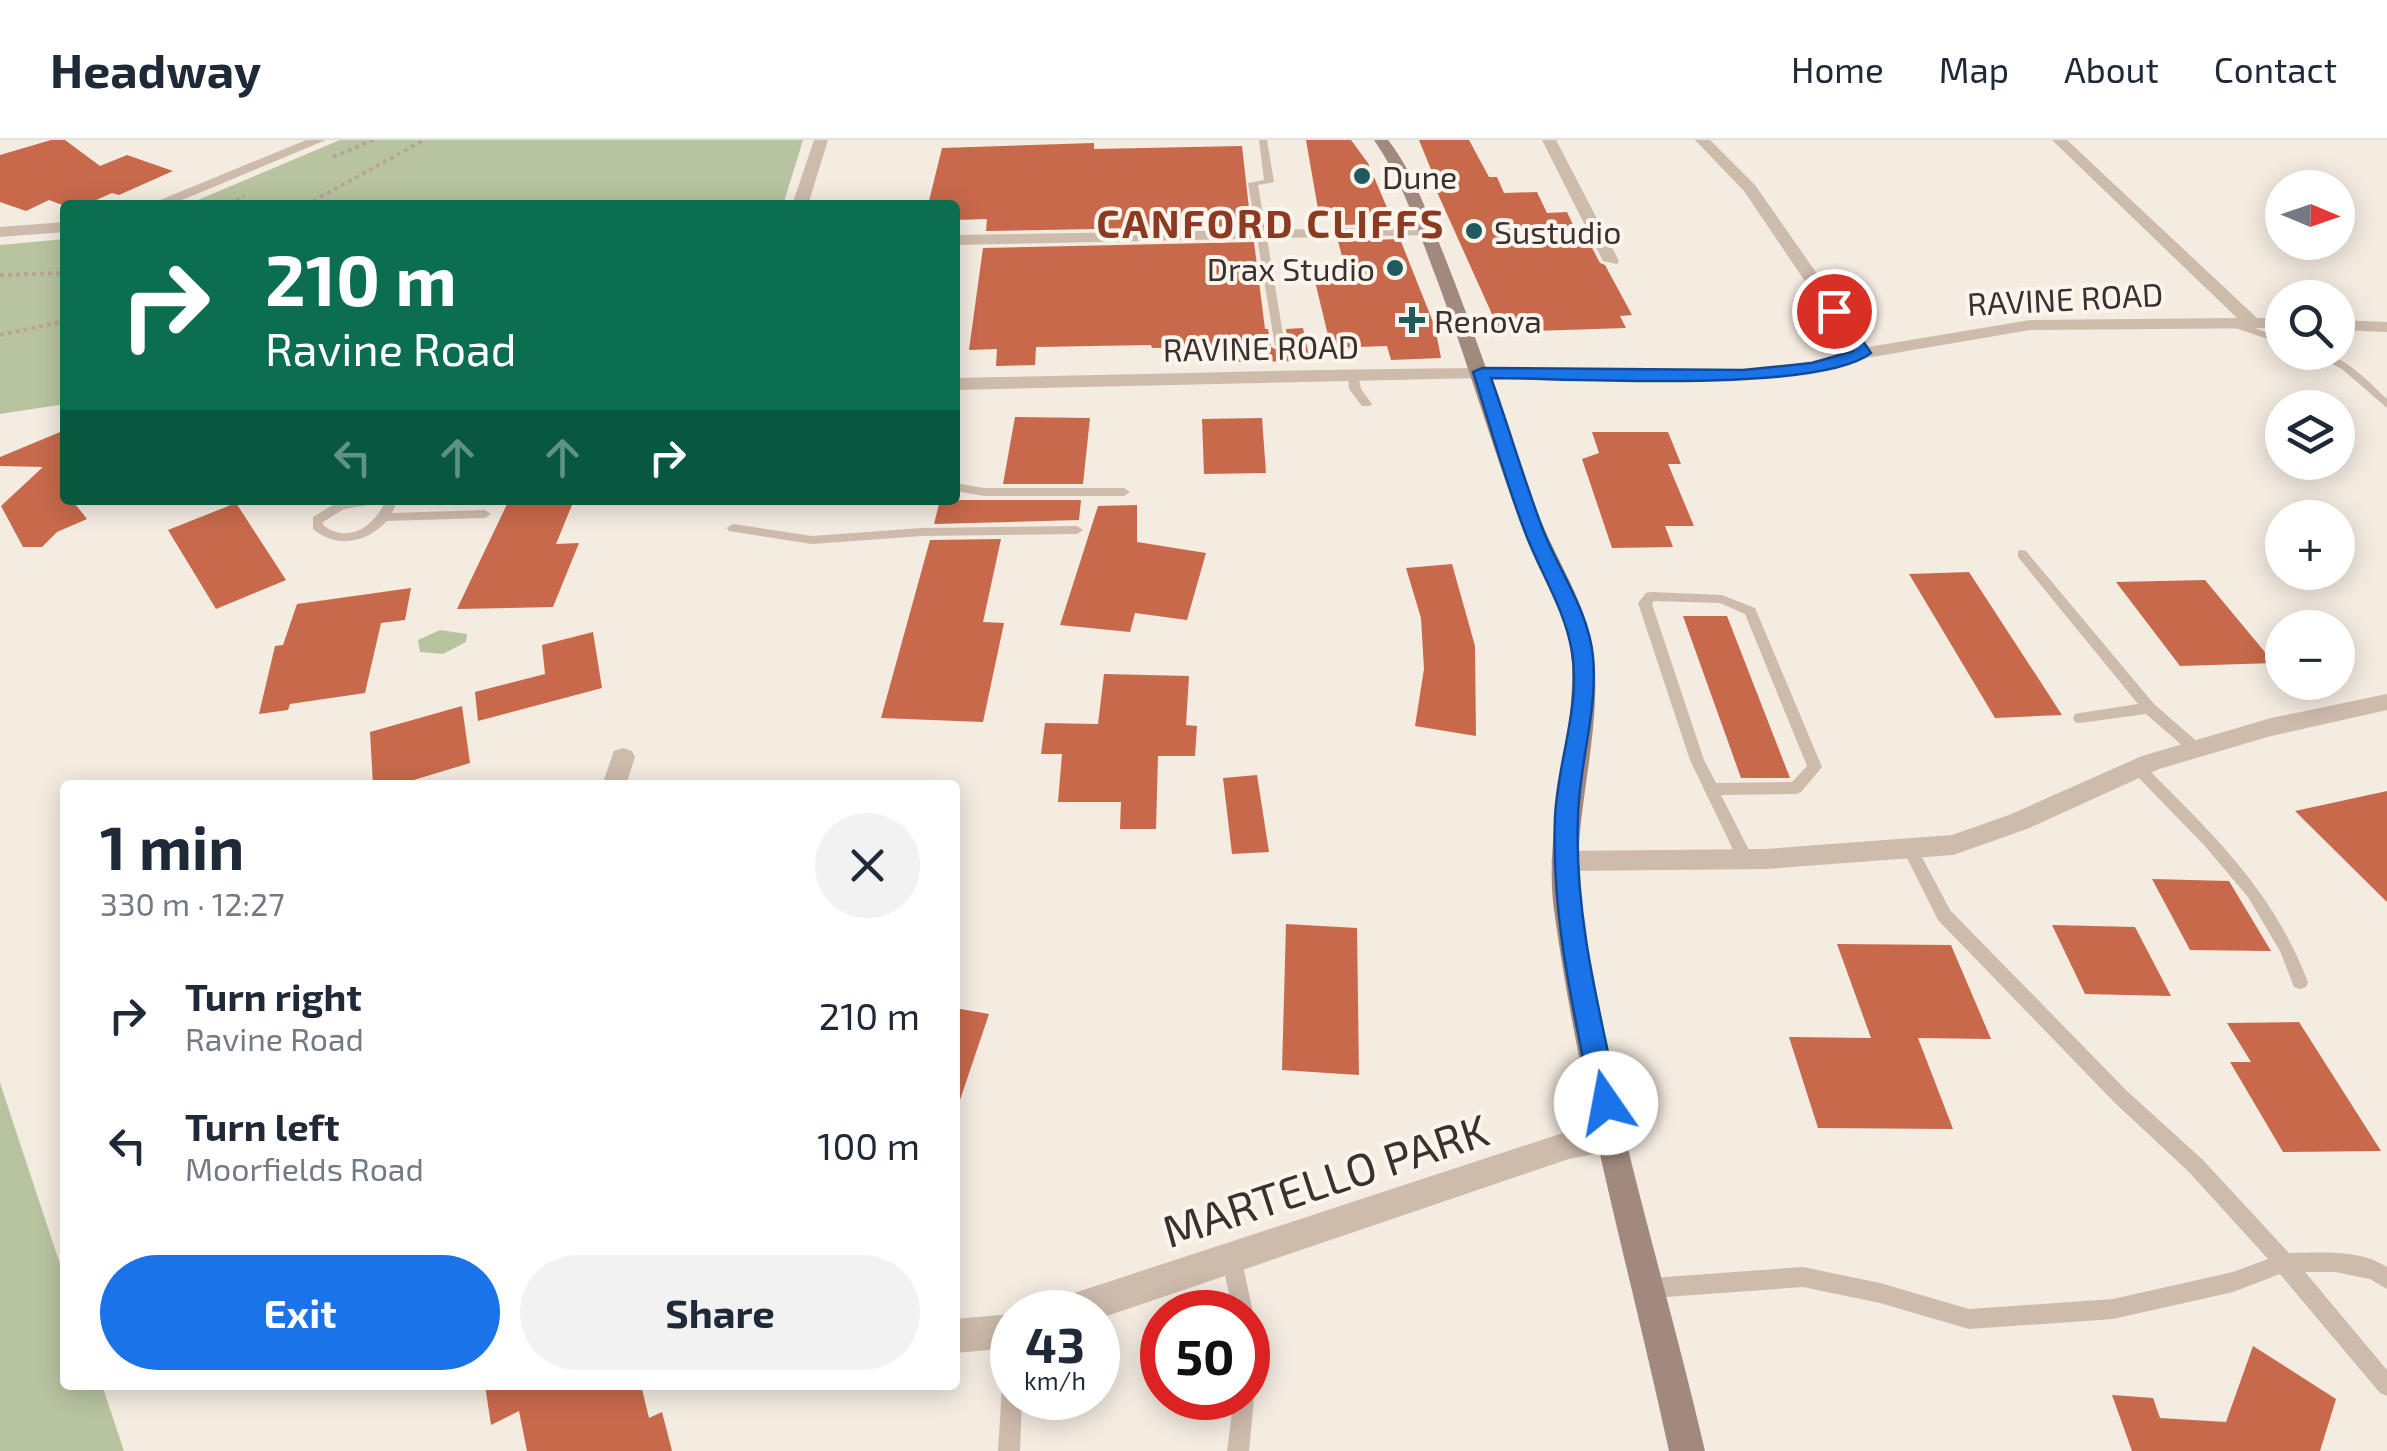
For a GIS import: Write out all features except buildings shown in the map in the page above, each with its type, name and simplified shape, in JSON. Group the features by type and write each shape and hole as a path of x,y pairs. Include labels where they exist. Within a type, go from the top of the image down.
{"main road":[{"path":"1381,140 1400,168 1427,230 1482,372 1534,532 1573,618 1583,654 1584,694 1566,812 1564,861 1576,964 1687,1451"}],"street":[{"path":"168,200 318,140"},
{"path":"802,200 820,140"},
{"path":"1548,140 1611,262"},
{"path":"1702,140 1750,188 1863,353"},
{"path":"2060,140 2250,321"},
{"path":"0,232 60,227"},
{"path":"960,240 1427,230"},
{"name":"RAVINE ROAD","path":"960,389 1282,369 1352,375 1743,375 1814,368 1863,353 2030,324 2265,321"},
{"path":"2355,326 2387,327"},
{"path":"1564,861 1744,858 1953,846 2018,822 2138,768 2196,748 2361,705 2387,702"},
{"path":"616,780 623,757"},
{"name":"MARTELLO PARK","path":"1120,1295 1569,1145 1613,1138"},
{"path":"960,1336 990,1334"}],"lane":[{"path":"1262,140 1269,182 1253,183 1280,346"},
{"path":"2227,321 2265,335"},
{"path":"2348,370 2387,406"},
{"path":"1352,375 1366,404"},
{"path":"960,487 984,492 1124,492"},
{"path":"353,505 328,511 317,526 335,538 354,537 373,530 388,517 391,505"},
{"path":"388,517 485,514"},
{"path":"732,528 812,540 922,532 1077,530"},
{"path":"2022,554 2150,708 2196,748"},
{"path":"1713,790 1796,788 1815,766 1750,611 1722,599 1651,596 1645,603 1696,760 1744,858"},
{"path":"2080,718 2150,708"},
{"path":"2138,768 2242,876 2288,944 2300,982"},
{"path":"1910,848 1944,915 2121,1096 2196,1166 2387,1386"},
{"path":"1231,1258 1238,1290"},
{"path":"1652,1288 1803,1277 1970,1319 2113,1308 2233,1282 2283,1263 2335,1262 2374,1270 2387,1279"},
{"path":"1008,1451 1010,1420"},
{"path":"1238,1451 1242,1420"}],"path":[{"path":"363,140 373,140"},
{"path":"315,200 424,140"},
{"path":"0,275 60,273"},
{"path":"0,335 60,323"}],"green space":[{"path":"340,140 803,140 785,200 198,200"},
{"path":"60,239 60,405 0,414 0,245"},
{"path":"440,630 467,634 466,642 443,654 420,652 418,640"},
{"path":"0,1083 60,1264 60,1390 104,1390 124,1451 0,1451"}],"place":[{"name":"Dune","path":"1362,176"},
{"name":"Sustudio","path":"1474,231"},
{"name":"Drax Studio","path":"1395,268"},
{"name":"Renova","path":"1412,320"}],"district":[{"name":"CANFORD CLIFFS","path":"1271,222"}],"route":[{"path":"1606,1103 1566,901 1566,812 1584,694 1583,654 1573,618 1534,532 1482,372 1743,375 1814,368 1863,353 1834,311"}]}
